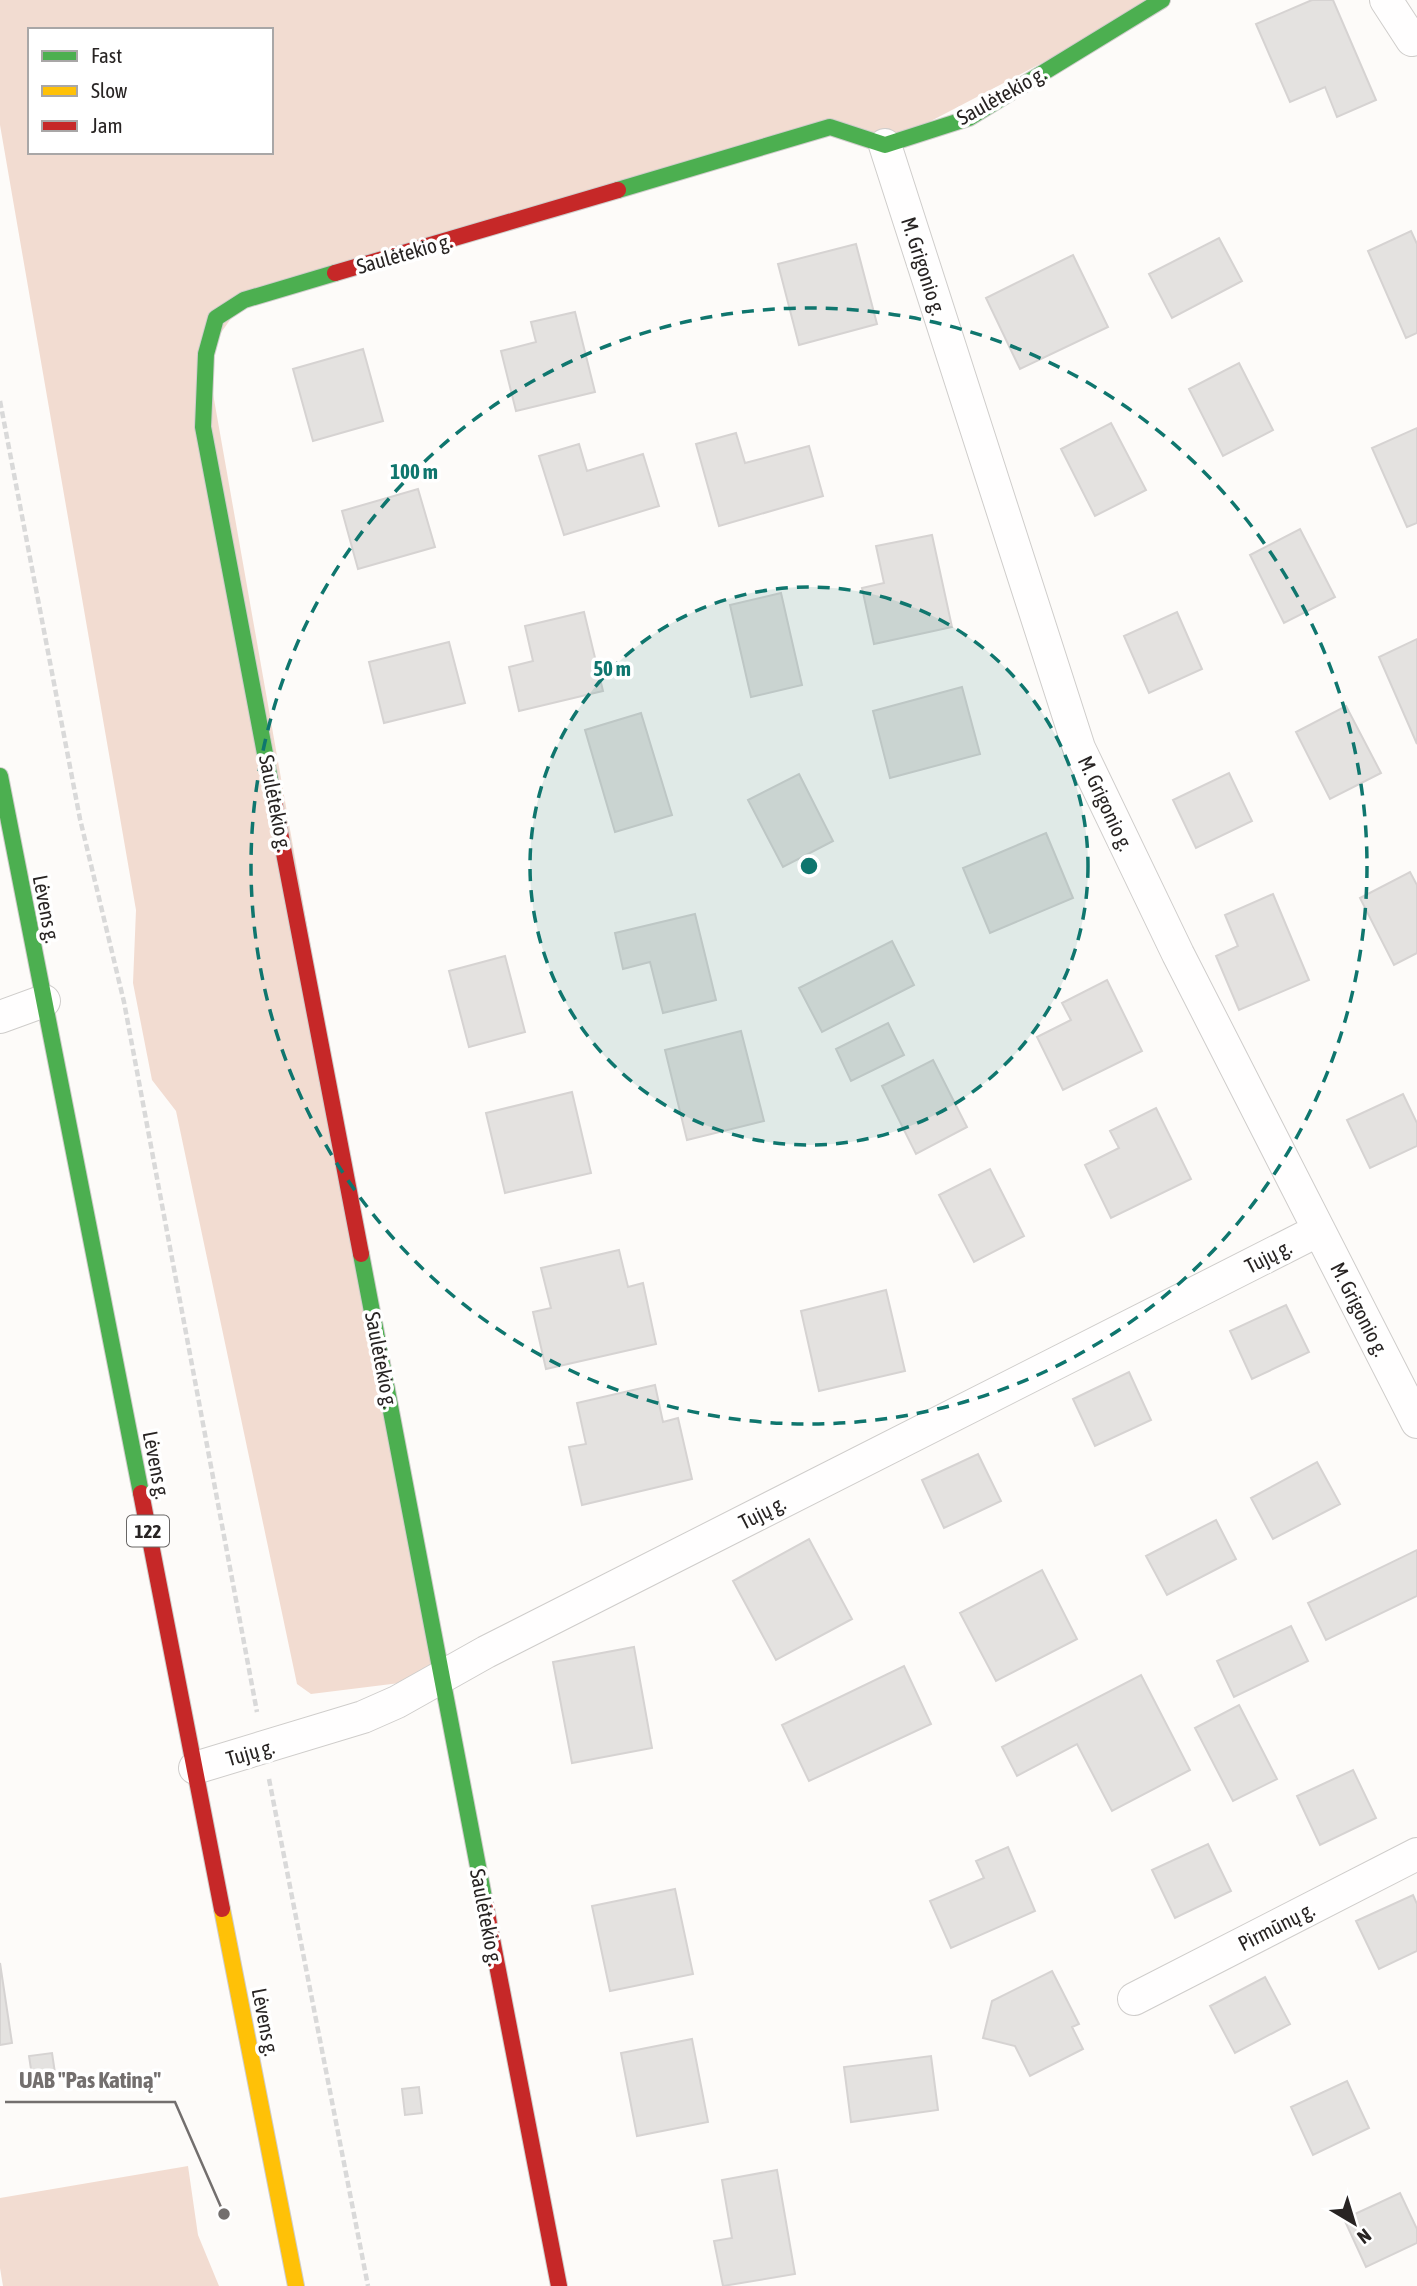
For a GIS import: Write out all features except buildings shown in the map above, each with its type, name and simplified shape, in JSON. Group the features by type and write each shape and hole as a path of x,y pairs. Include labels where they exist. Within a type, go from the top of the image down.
{"street":[{"name":"Saulėtekio g.","path":"559,2286 440,1678 382,1356 203,427 206,354 212,330 216,318 244,300 830,127 885,145 969,118 1162,0"},
{"path":"1387,0 1412,40"},
{"name":"M. Grigonio g.","path":"885,145 1079,748 1178,954 1417,1422"},
{"name":"Lėvens g.","path":"0,776 296,2286"},
{"path":"0,1017 44,1001"},
{"name":"Tujų g.","path":"195,1768 363,1717 397,1702 486,1651 1319,1230"},
{"name":"Pirmūnų g.","path":"1134,1999 1417,1854"}],"path":[{"path":"0,401 80,819 124,1002 263,1749 368,2286"}],"shaded area":[{"path":"0,0 1162,0 885,145 829,127 244,300 206,354 440,1678 311,1694 297,1684 176,1111 152,1080 133,983 136,910 0,125"},
{"path":"188,2166 198,2235 219,2286 3,2286 0,2268 0,2198"}],"traffic: fast":[{"path":"618,190 830,127 885,145 969,118 1162,0"},
{"path":"274,801 203,427 206,354 216,318 244,300 335,273"},
{"path":"0,776 141,1493"},
{"path":"361,1254 485,1903"}],"traffic: slow":[{"path":"222,1909 296,2286"}],"traffic: jam":[{"path":"335,273 618,190"},
{"path":"274,801 361,1254"},
{"path":"141,1493 222,1909"},
{"path":"485,1903 559,2286"}],"place":[{"name":"UAB \"Pas Katiną\"","path":"224,2214"}]}
